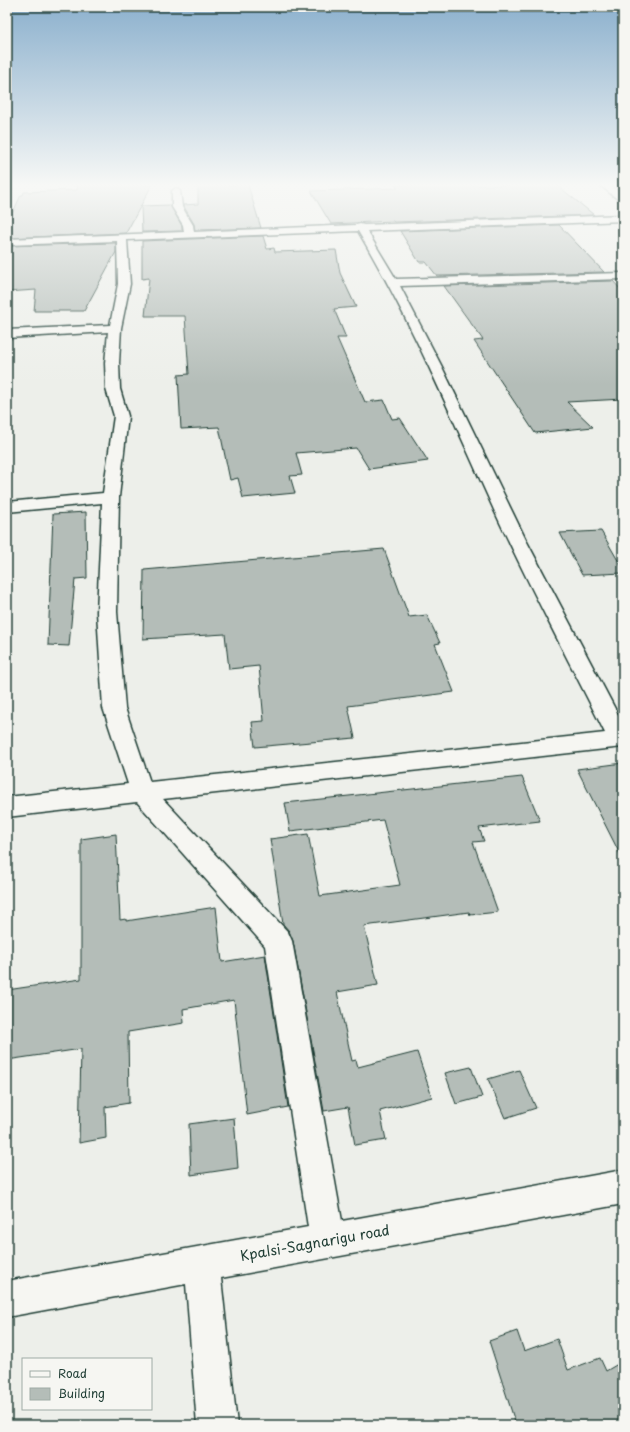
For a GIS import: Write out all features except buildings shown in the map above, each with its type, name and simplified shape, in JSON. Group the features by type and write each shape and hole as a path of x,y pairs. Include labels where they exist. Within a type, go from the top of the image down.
{"street":[{"path":"123,252 124,284 115,328 112,363 112,389 121,416 111,497 107,612 114,708 142,792 278,941 328,1241"},
{"path":"7,806 622,739 506,518 421,337 376,252"},
{"path":"392,283 456,279 549,279 623,276"},
{"path":"7,334 115,328"},
{"path":"7,507 111,497"},
{"name":"Kpalsi-Sagnarigu road","path":"7,1298 623,1187"},
{"path":"202,1264 217,1425"}]}
